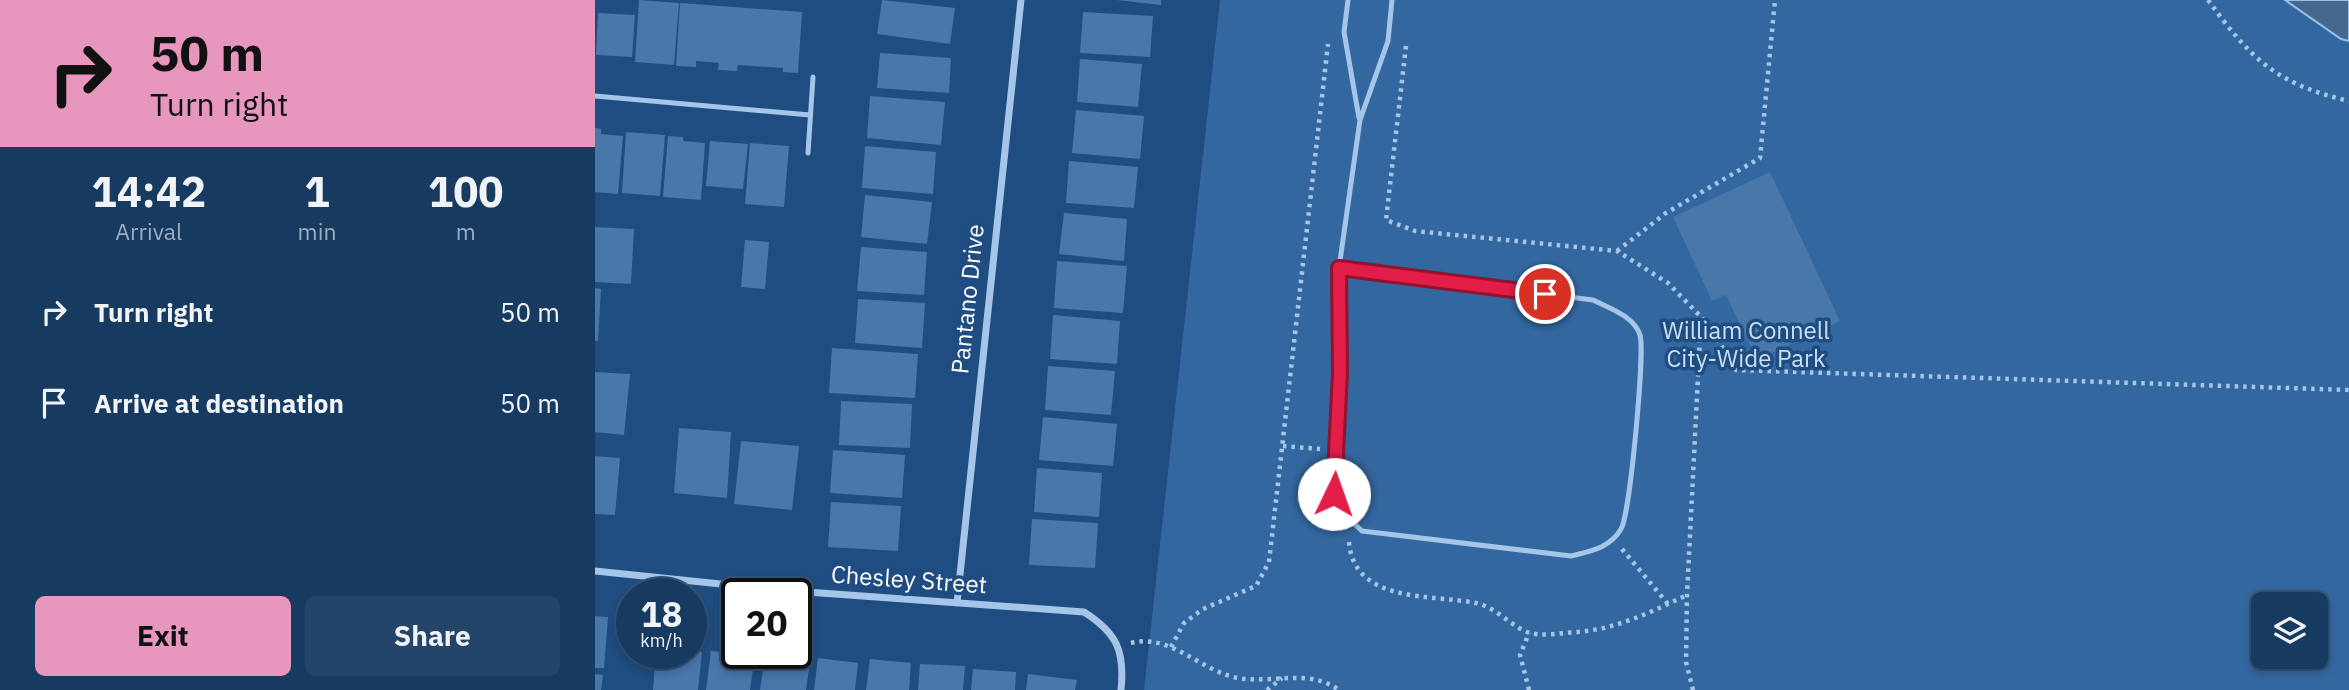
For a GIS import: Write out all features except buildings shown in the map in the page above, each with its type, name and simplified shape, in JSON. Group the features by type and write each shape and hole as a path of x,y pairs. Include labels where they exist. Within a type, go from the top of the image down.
{"street":[{"name":"Pantano Drive","path":"957,603 1021,0"},
{"name":"Chesley Street","path":"595,571 779,590 1084,612 1114,636 1117,647"},
{"path":"1117,647 1124,667 1121,690"}],"lane":[{"path":"1348,0 1344,32 1360,120"},
{"path":"1339,268 1593,300 1627,318 1640,335 1640,367 1630,485 1622,528 1602,549 1571,556 1362,531 1347,517 1334,494 1340,373 1339,268 1360,120 1388,41 1392,0"},
{"path":"809,153 813,77"},
{"path":"595,96 810,115"}],"path":[{"path":"1617,251 1666,213 1760,158 1775,0"},
{"path":"2209,0 2258,62 2291,83 2349,101"},
{"path":"1171,647 1184,623 1203,609 1256,586 1269,562 1328,41"},
{"path":"1406,41 1387,220 1415,231 1617,251 1668,283 1701,316 1736,370 2349,390"},
{"path":"1693,690 1686,662 1687,595 1701,316"},
{"path":"1283,446 1336,450"},
{"path":"1347,517 1350,554 1366,579 1394,593 1479,604 1529,633 1578,632 1629,622 1687,595"},
{"path":"1613,538 1668,604"},
{"path":"1529,633 1520,655 1529,690"},
{"path":"1117,647 1141,641 1171,647 1210,668 1238,678 1324,679 1339,690"},
{"path":"1268,690 1282,678"}],"green space":[{"name":"William Connell City-Wide Park","path":"1220,0 2349,0 2349,690 1144,690"}],"shaded area":[{"path":"2285,0 2349,0 2349,41 2341,39"}],"route":[{"path":"1334,494 1340,373 1339,268 1545,294"}]}
